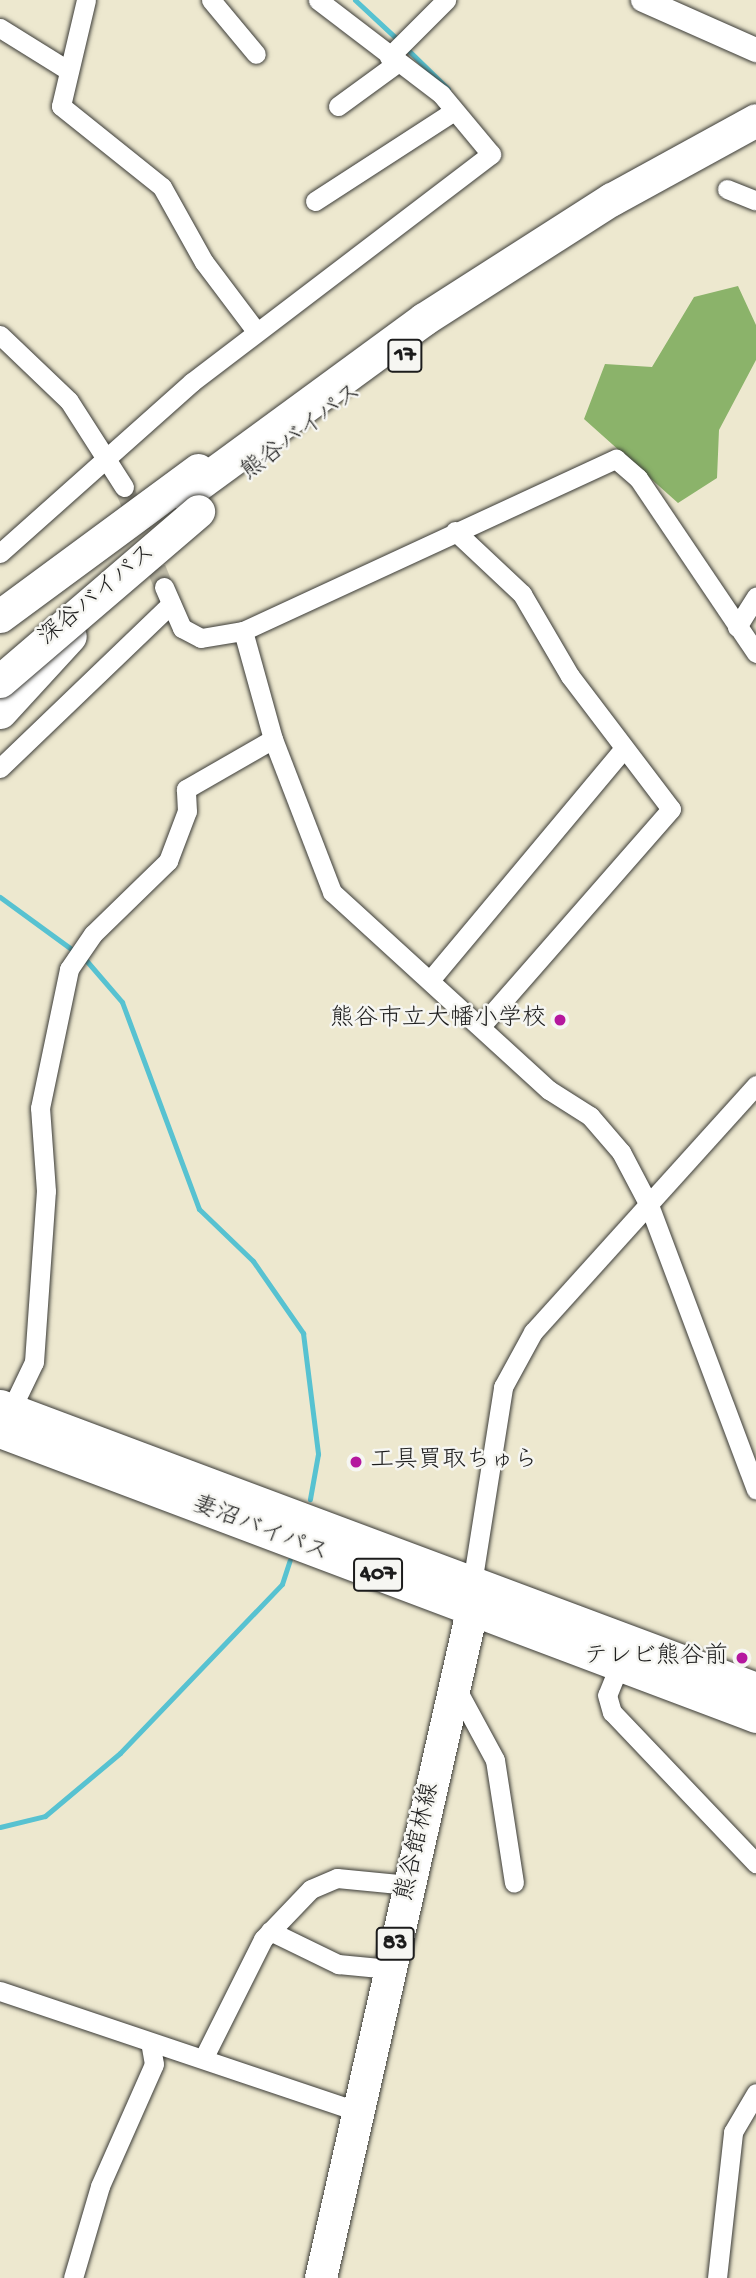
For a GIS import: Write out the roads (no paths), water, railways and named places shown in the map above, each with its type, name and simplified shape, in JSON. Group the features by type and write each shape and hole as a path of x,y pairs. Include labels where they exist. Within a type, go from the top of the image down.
{"highway":[{"name":"熊谷バイパス","path":"0,712 191,503 345,375 756,120"},
{"name":"熊谷バイパス","path":"191,503 618,208 756,146"},
{"name":"17","path":"0,616 276,411 345,375"},
{"name":"深谷バイパス","path":"0,652 191,503"},
{"name":"深谷バイパス","path":"0,681 191,503"},
{"name":"妻沼バイパス","path":"3,1420 471,1595 756,1689"},
{"name":"妻沼バイパス","path":"471,1595 619,1666 756,1716"}],"main road":[{"name":"熊谷館林線","path":"321,2278 455,1686 471,1595"}],"street":[{"path":"86,0 61,106 162,187 204,262 256,331"},
{"path":"211,0 256,54"},
{"path":"0,553 256,331 491,154 454,111 318,0"},
{"path":"338,107 393,60 446,0"},
{"path":"643,0 756,50"},
{"path":"0,28 69,71"},
{"path":"315,201 454,111"},
{"path":"727,189 756,201"},
{"path":"0,335 69,401 109,457 124,487"},
{"path":"0,768 167,596 182,628 201,638 243,631 455,531 617,459 638,478 756,653"},
{"path":"455,531 522,594 570,676 671,809 482,1025"},
{"path":"737,627 756,596"},
{"path":"243,631 273,739 332,892 482,1025 549,1090 590,1116 621,1152 649,1205 756,1490"},
{"path":"3,1420 34,1362 46,1191 40,1108 72,965 84,948 167,862 187,811 186,789 273,739"},
{"path":"431,979 625,748"},
{"path":"471,1595 503,1387 533,1332 756,1085"},
{"path":"619,1666 607,1695 612,1712 753,1855"},
{"path":"455,1686 495,1760 514,1883"},
{"path":"204,2057 270,1931 311,1889 337,1878 409,1885"},
{"path":"270,1931 338,1964 390,1969"},
{"path":"0,1991 150,2042 204,2057 357,2111"},
{"path":"73,2278 100,2186 154,2064 150,2042"},
{"path":"717,2278 733,2132 756,2093"}],"waterway":[{"path":"355,0 398,40"},
{"path":"405,47 448,89"},
{"path":"0,897 85,959 122,1002 199,1209 253,1261 303,1333 318,1454 310,1499"},
{"path":"0,1827 45,1816 120,1753 282,1584 290,1560"}],"tunnel":[{"path":"124,487 164,587"}],"place":[{"name":"熊谷市立大幡小学校","path":"560,1020"},
{"name":"工具買取ちゅら","path":"356,1462"},
{"name":"テレビ熊谷前","path":"742,1658"}]}
